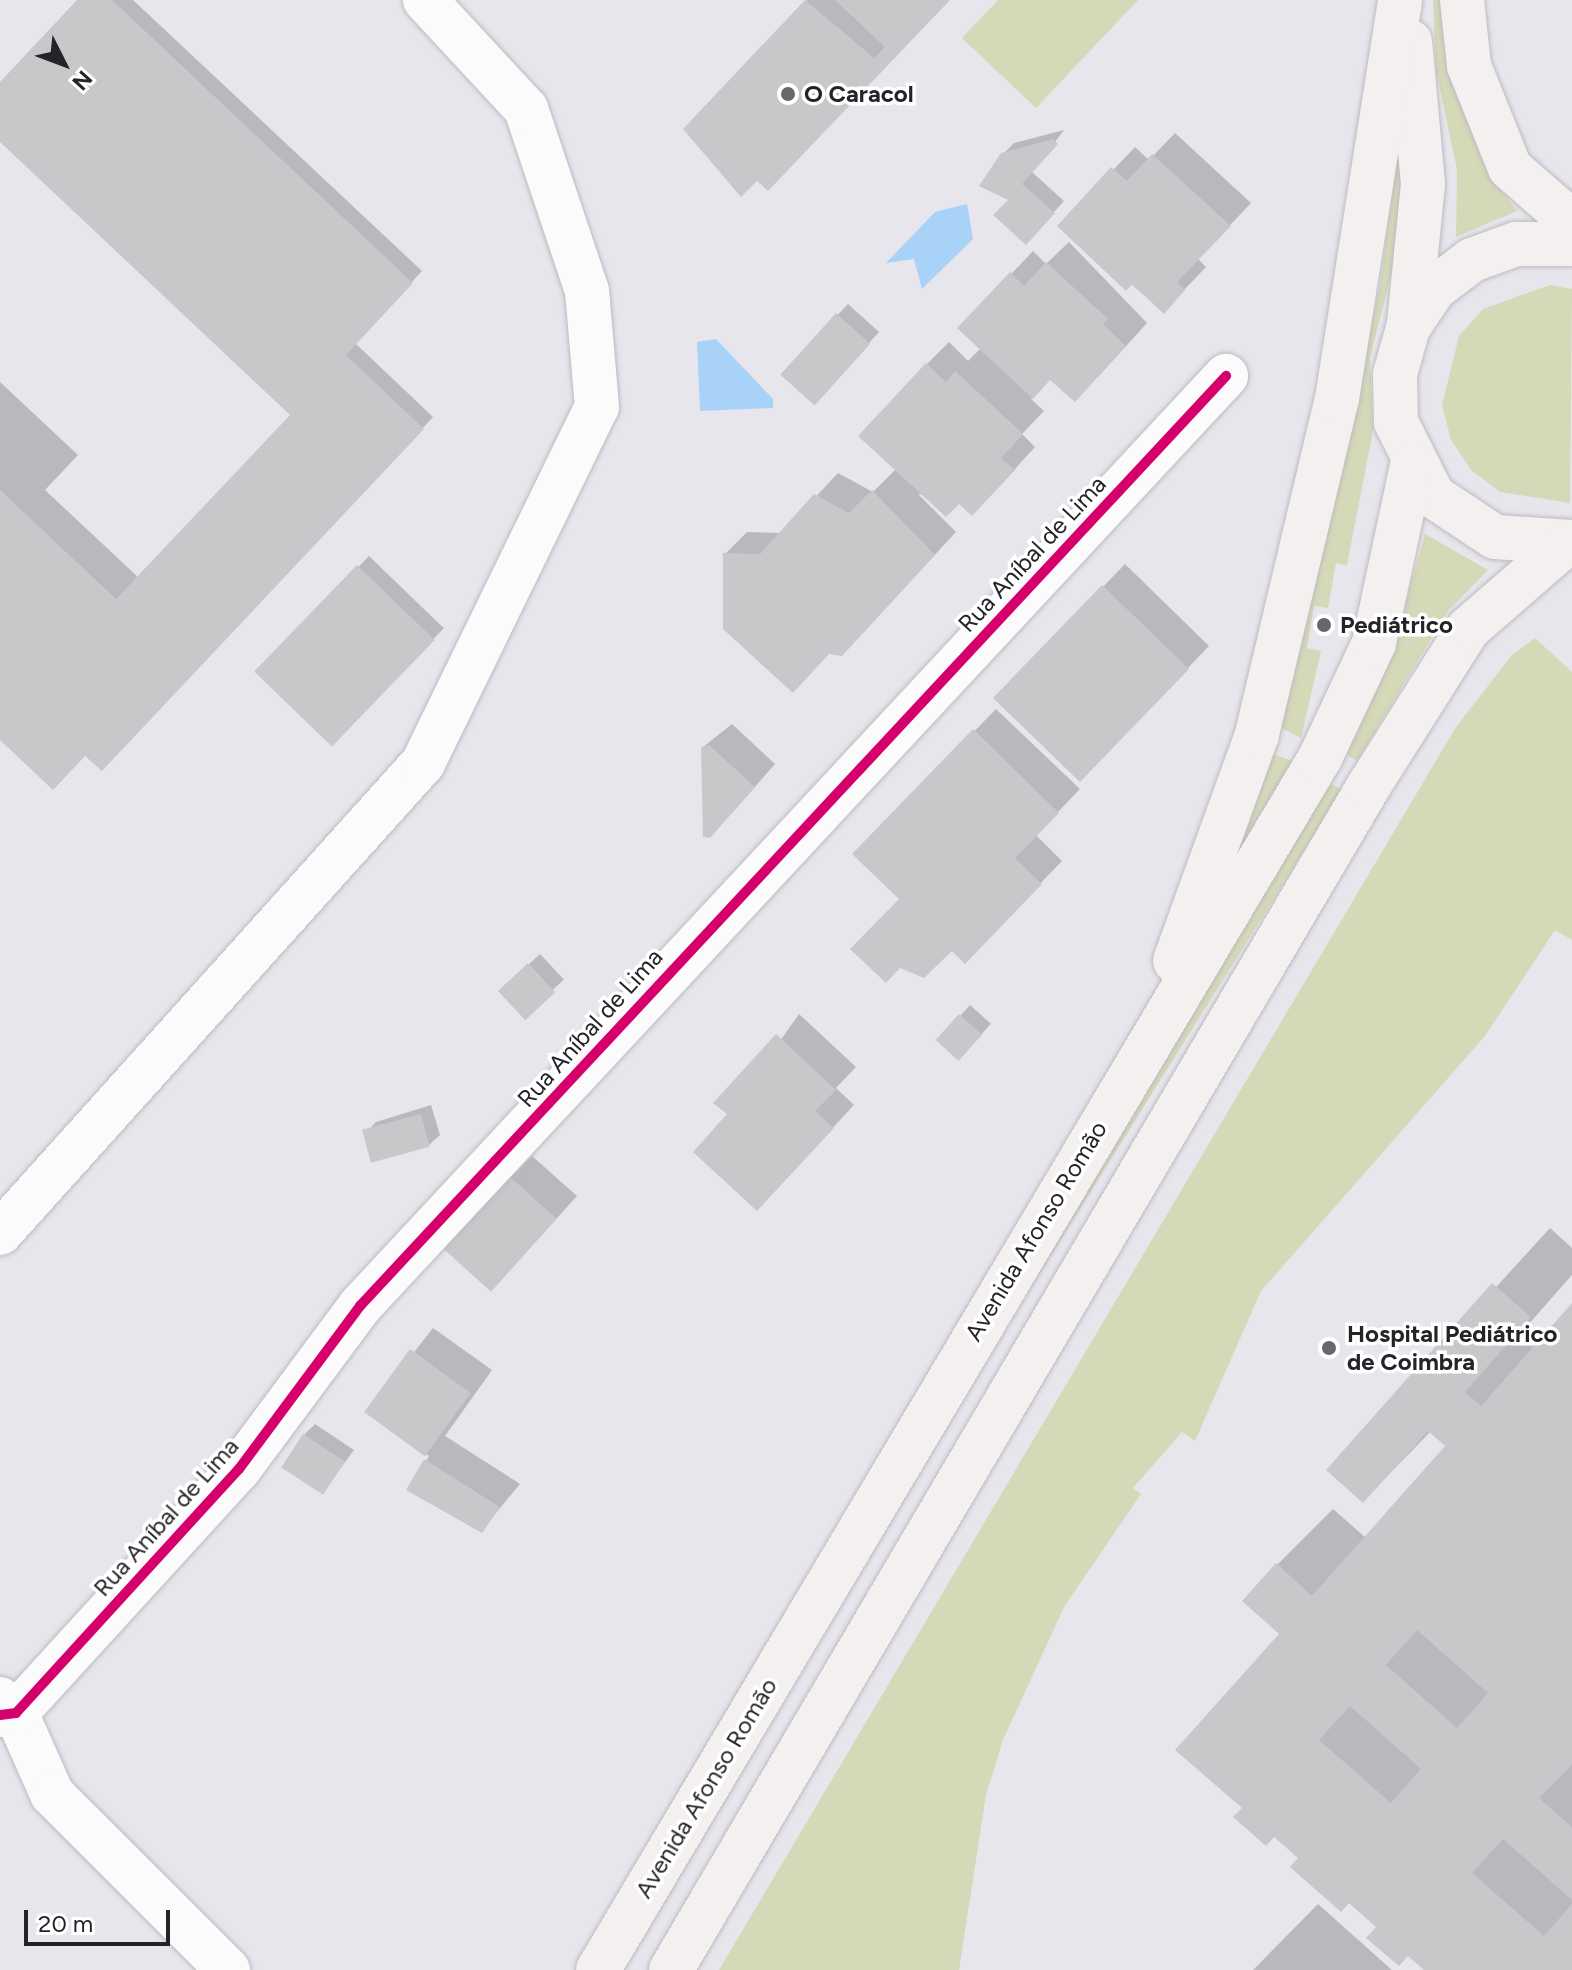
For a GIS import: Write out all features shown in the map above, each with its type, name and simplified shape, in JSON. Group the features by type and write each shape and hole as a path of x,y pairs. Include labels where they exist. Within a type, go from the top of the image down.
{"main road":[{"path":"1403,0 1423,184 1408,328 1395,374 1396,422 1412,466 1462,520 1530,544 1570,543"},
{"path":"1140,1057 1257,734 1337,399 1403,0"},
{"path":"1462,0 1469,66 1510,168 1572,222"},
{"path":"1408,328 1434,289 1472,260 1516,244 1572,244"},
{"name":"Avenida Afonso Romão","path":"598,1970 1320,758 1368,657 1412,466"},
{"path":"671,1970 1370,784 1468,629 1570,543"}],"street":[{"path":"0,1233 423,763 597,407 587,291 526,109 425,0"},
{"name":"Rua Aníbal de Lima","path":"5,1709 239,1469 360,1306 1226,376"},
{"path":"5,1709 52,1794 228,1970"}],"green space":[{"path":"998,0 1138,0 1036,108 962,38"},
{"path":"1433,0 1449,0 1467,120 1487,172 1517,211 1456,237 1457,170 1436,70"},
{"path":"1401,131 1408,209 1370,358 1373,431 1347,565 1336,563 1328,608 1314,606 1307,648 1321,651 1301,738 1274,724 1329,526 1380,285"},
{"path":"1550,285 1572,289 1570,503 1500,492 1471,470 1451,440 1442,405 1459,336 1483,309"},
{"path":"1425,534 1488,570 1448,611 1357,761 1345,754 1388,665"},
{"path":"1535,638 1572,672 1572,940 1555,930 1485,1036 1261,1291 1195,1441 1182,1432 1133,1488 1141,1494 1064,1607 1003,1740 986,1795 959,1970 719,1970 1456,727 1512,655"},
{"path":"1266,751 1303,766 1226,875"},
{"path":"1329,782 1342,790 610,1960 598,1952"}],"water":[{"path":"967,204 973,239 922,289 914,259 886,263 935,212"},
{"path":"716,339 773,399 773,408 700,411 697,342"}],"building":[{"path":"77,0 112,0 413,283 346,355 424,429 102,771 85,756 53,790 0,740 0,490 116,599 290,415 0,142 0,82"},
{"name":"O Caracol","path":"805,0 874,58 885,47 835,0 950,0 768,191 757,181 741,197 683,129"},
{"path":"1053,139 1058,144 1022,184 1055,213 1026,245 993,215 1008,200 979,186 1001,153"},
{"path":"1152,154 1231,226 1177,282 1185,290 1164,314 1132,284 1126,291 1057,226 1111,167 1127,181"},
{"path":"1046,262 1108,319 1103,324 1126,346 1075,402 1050,380 1033,399 957,328 1010,272 1024,286"},
{"path":"836,313 870,344 815,405 780,375"},
{"path":"926,363 946,382 955,371 1023,434 1001,458 1015,470 972,516 959,504 946,517 858,436"},
{"path":"872,490 935,555 842,656 829,654 793,693 723,629 723,553 760,554 814,494 849,513"},
{"path":"357,565 435,640 332,746 254,671"},
{"path":"1102,585 1189,669 1080,782 993,698"},
{"path":"973,729 1059,813 1015,858 1042,884 965,964 952,951 924,978 900,968 886,983 850,949 899,899 852,854"},
{"path":"709,745 755,787 710,838 703,837 701,747"},
{"path":"528,963 555,992 525,1020 498,991"},
{"path":"959,1014 982,1035 959,1061 936,1040"},
{"path":"776,1034 836,1090 815,1111 834,1128 757,1211 693,1152 727,1114 713,1103"},
{"path":"421,1114 430,1147 371,1163 362,1130"},
{"path":"509,1176 557,1219 491,1292 443,1249"},
{"path":"1492,1283 1531,1317 1465,1392 1481,1406 1572,1303 1572,1765 1539,1798 1572,1827 1572,1900 1503,1839 1472,1873 1544,1936 1572,1904 1572,1970 1424,1970 1408,1956 1399,1966 1366,1938 1376,1927 1349,1903 1341,1912 1290,1867 1298,1858 1274,1837 1266,1846 1233,1817 1242,1808 1175,1750 1279,1634 1242,1601 1276,1563 1312,1596 1445,1446 1428,1431 1363,1503 1326,1470","holes":["1417,1630 1488,1693 1457,1728 1386,1665","1350,1706 1421,1769 1391,1803 1319,1740"]},
{"path":"410,1349 471,1393 425,1456 364,1412"},
{"path":"303,1434 345,1461 323,1495 281,1468"},
{"path":"424,1459 500,1507 482,1533 406,1490"}],"cycle path":[{"path":"0,1715 16,1713 239,1469 360,1306 1226,376"}],"place":[{"name":"O Caracol","path":"788,94"},
{"name":"Pediátrico","path":"1324,625"},
{"name":"Hospital Pediátrico de Coimbra","path":"1329,1348"}]}
